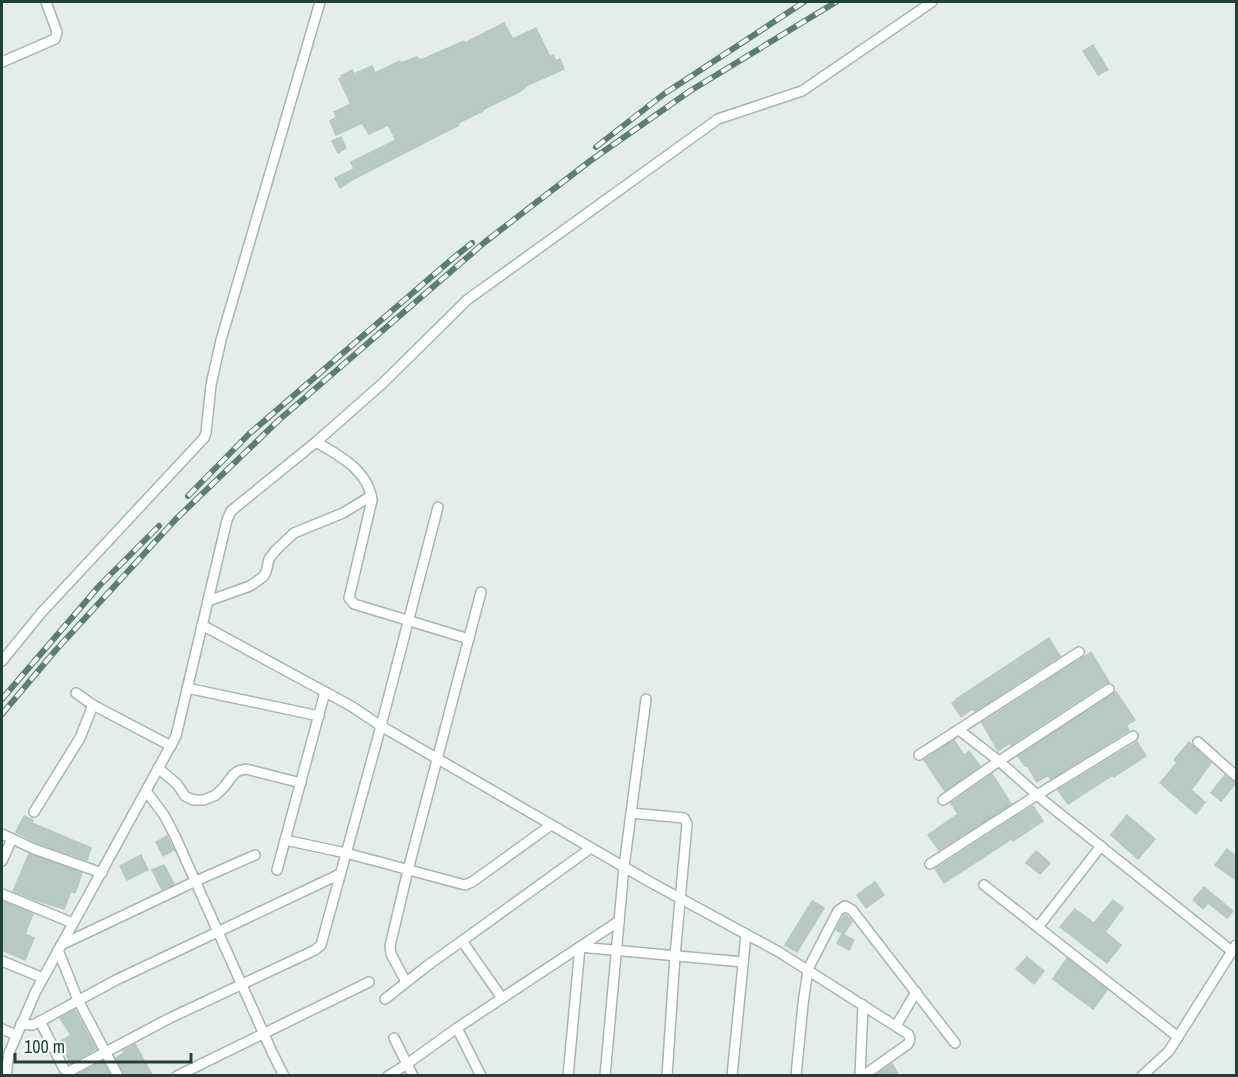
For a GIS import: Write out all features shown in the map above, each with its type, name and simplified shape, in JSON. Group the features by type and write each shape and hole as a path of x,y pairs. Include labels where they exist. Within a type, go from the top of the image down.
{"street":[{"path":"2,62 55,39 57,32 46,2"},
{"path":"2,661 42,612 204,438 211,385 221,340 320,2"},
{"path":"6,1076 9,1053 43,978 176,736 226,520 231,511 316,442 383,383 467,300 718,119 802,91 932,2"},
{"path":"316,442 345,459 366,480 371,490 372,500 349,598 354,604 469,639"},
{"path":"208,601 250,586 263,577 269,560 276,550 294,533 334,517 372,496"},
{"path":"40,1021 64,1069 68,1072 170,1018 315,950 321,945 438,507"},
{"path":"406,982 391,954 390,946 481,592"},
{"path":"202,625 351,706 381,726 551,825 808,969 908,1034 910,1042 861,1076"},
{"path":"919,755 1079,652"},
{"path":"187,688 319,716"},
{"path":"943,800 1109,689"},
{"path":"277,870 325,692"},
{"path":"76,693 93,705 171,746"},
{"path":"605,1076 624,867 646,699"},
{"path":"34,812 81,738 93,705"},
{"path":"958,730 1101,846 1234,948 1169,1051 1142,1076"},
{"path":"930,864 1133,736"},
{"path":"1198,742 1236,776"},
{"path":"158,768 177,784 185,796 193,800 204,800 216,795 234,774 246,769 301,783"},
{"path":"146,791 164,815 196,881 284,1076"},
{"path":"631,813 684,818 687,824 667,1076"},
{"path":"285,840 465,885 551,825"},
{"path":"2,834 34,849 102,873"},
{"path":"2,861 12,839"},
{"path":"1038,927 1101,846"},
{"path":"385,999 591,848"},
{"path":"60,948 196,881 255,855"},
{"path":"21,1024 40,1021 116,980 340,874"},
{"path":"984,885 1178,1037"},
{"path":"2,894 74,923"},
{"path":"796,1076 802,1005 808,969 838,911 845,906 852,910 955,1043"},
{"path":"388,1076 619,921"},
{"path":"732,1076 746,934"},
{"path":"462,942 502,998"},
{"path":"580,947 743,962"},
{"path":"568,1076 580,947"},
{"path":"60,948 78,1000 118,1076"},
{"path":"2,961 43,978"},
{"path":"177,1076 190,1073 264,1033 369,982"},
{"path":"896,1026 916,992"},
{"path":"861,1076 863,1005"},
{"path":"457,1028 481,1076"},
{"path":"2,1029 16,1035"},
{"path":"394,1038 413,1076"}],"building":[{"path":"504,23 513,39 536,28 550,57 553,55 556,61 560,59 564,69 528,85 519,92 458,123 459,125 340,188 335,178 354,169 351,162 396,140 388,125 369,134 362,123 336,135 330,121 337,117 334,112 351,104 339,79 342,78 341,76 352,70 354,74 372,66 375,73 400,61 401,63 417,57 421,60 464,41 465,43"},
{"path":"1093,45 1108,70 1098,75 1083,51"},
{"path":"341,137 346,148 338,153 332,141"},
{"path":"1049,638 1060,656 975,711 972,709 961,717 952,703 956,699"},
{"path":"1091,652 1109,682 998,751 982,723"},
{"path":"1115,692 1135,720 1126,725 1129,730 1051,779 1048,775 1037,782 1027,765 1025,766 1018,756"},
{"path":"954,740 964,755 969,751 980,766 945,791 924,760"},
{"path":"1137,742 1146,756 1068,804 1058,790"},
{"path":"1189,742 1211,763 1191,790 1205,802 1196,814 1160,783 1177,763 1174,760"},
{"path":"992,774 1011,804 939,850 928,835 958,814 951,803"},
{"path":"1225,775 1236,783 1221,801 1211,793"},
{"path":"1033,806 1043,821 944,883 935,869"},
{"path":"1127,815 1155,839 1138,859 1111,835"},
{"path":"24,816 33,820 32,823 91,848 87,860 37,843 16,832"},
{"path":"167,836 174,850 163,856 156,842"},
{"path":"1227,849 1236,856 1236,880 1215,865"},
{"path":"1036,851 1050,863 1040,874 1026,863"},
{"path":"29,854 82,873 75,893 71,891 64,909 13,891"},
{"path":"141,855 148,870 127,880 120,866"},
{"path":"164,865 174,884 162,890 152,870"},
{"path":"875,882 884,895 866,908 857,895"},
{"path":"1204,887 1233,911 1227,918 1208,903 1203,909 1193,900"},
{"path":"1113,900 1123,908 1105,932 1121,945 1107,963 1060,927 1075,909 1094,923"},
{"path":"2,901 33,914 25,934 34,938 25,960 2,950"},
{"path":"812,901 824,908 797,952 785,945"},
{"path":"845,914 852,921 844,934 836,930"},
{"path":"842,934 854,940 849,950 837,943"},
{"path":"1027,957 1044,971 1034,984 1016,969"},
{"path":"1067,958 1107,990 1093,1009 1053,979"},
{"path":"75,1010 96,1049 71,1063 58,1043 71,1035 60,1018"},
{"path":"135,1044 153,1076 125,1076 116,1058"},
{"path":"103,1061 110,1076 79,1076 78,1074"},
{"path":"892,1064 899,1076 875,1076 881,1071"}],"railway":[{"path":"596,147 664,94 804,2"},
{"path":"2,714 55,651 176,519 279,420 485,242 590,161 690,91 836,2"},
{"path":"188,496 249,434 472,243"},
{"path":"2,699 100,585 159,526"}]}
